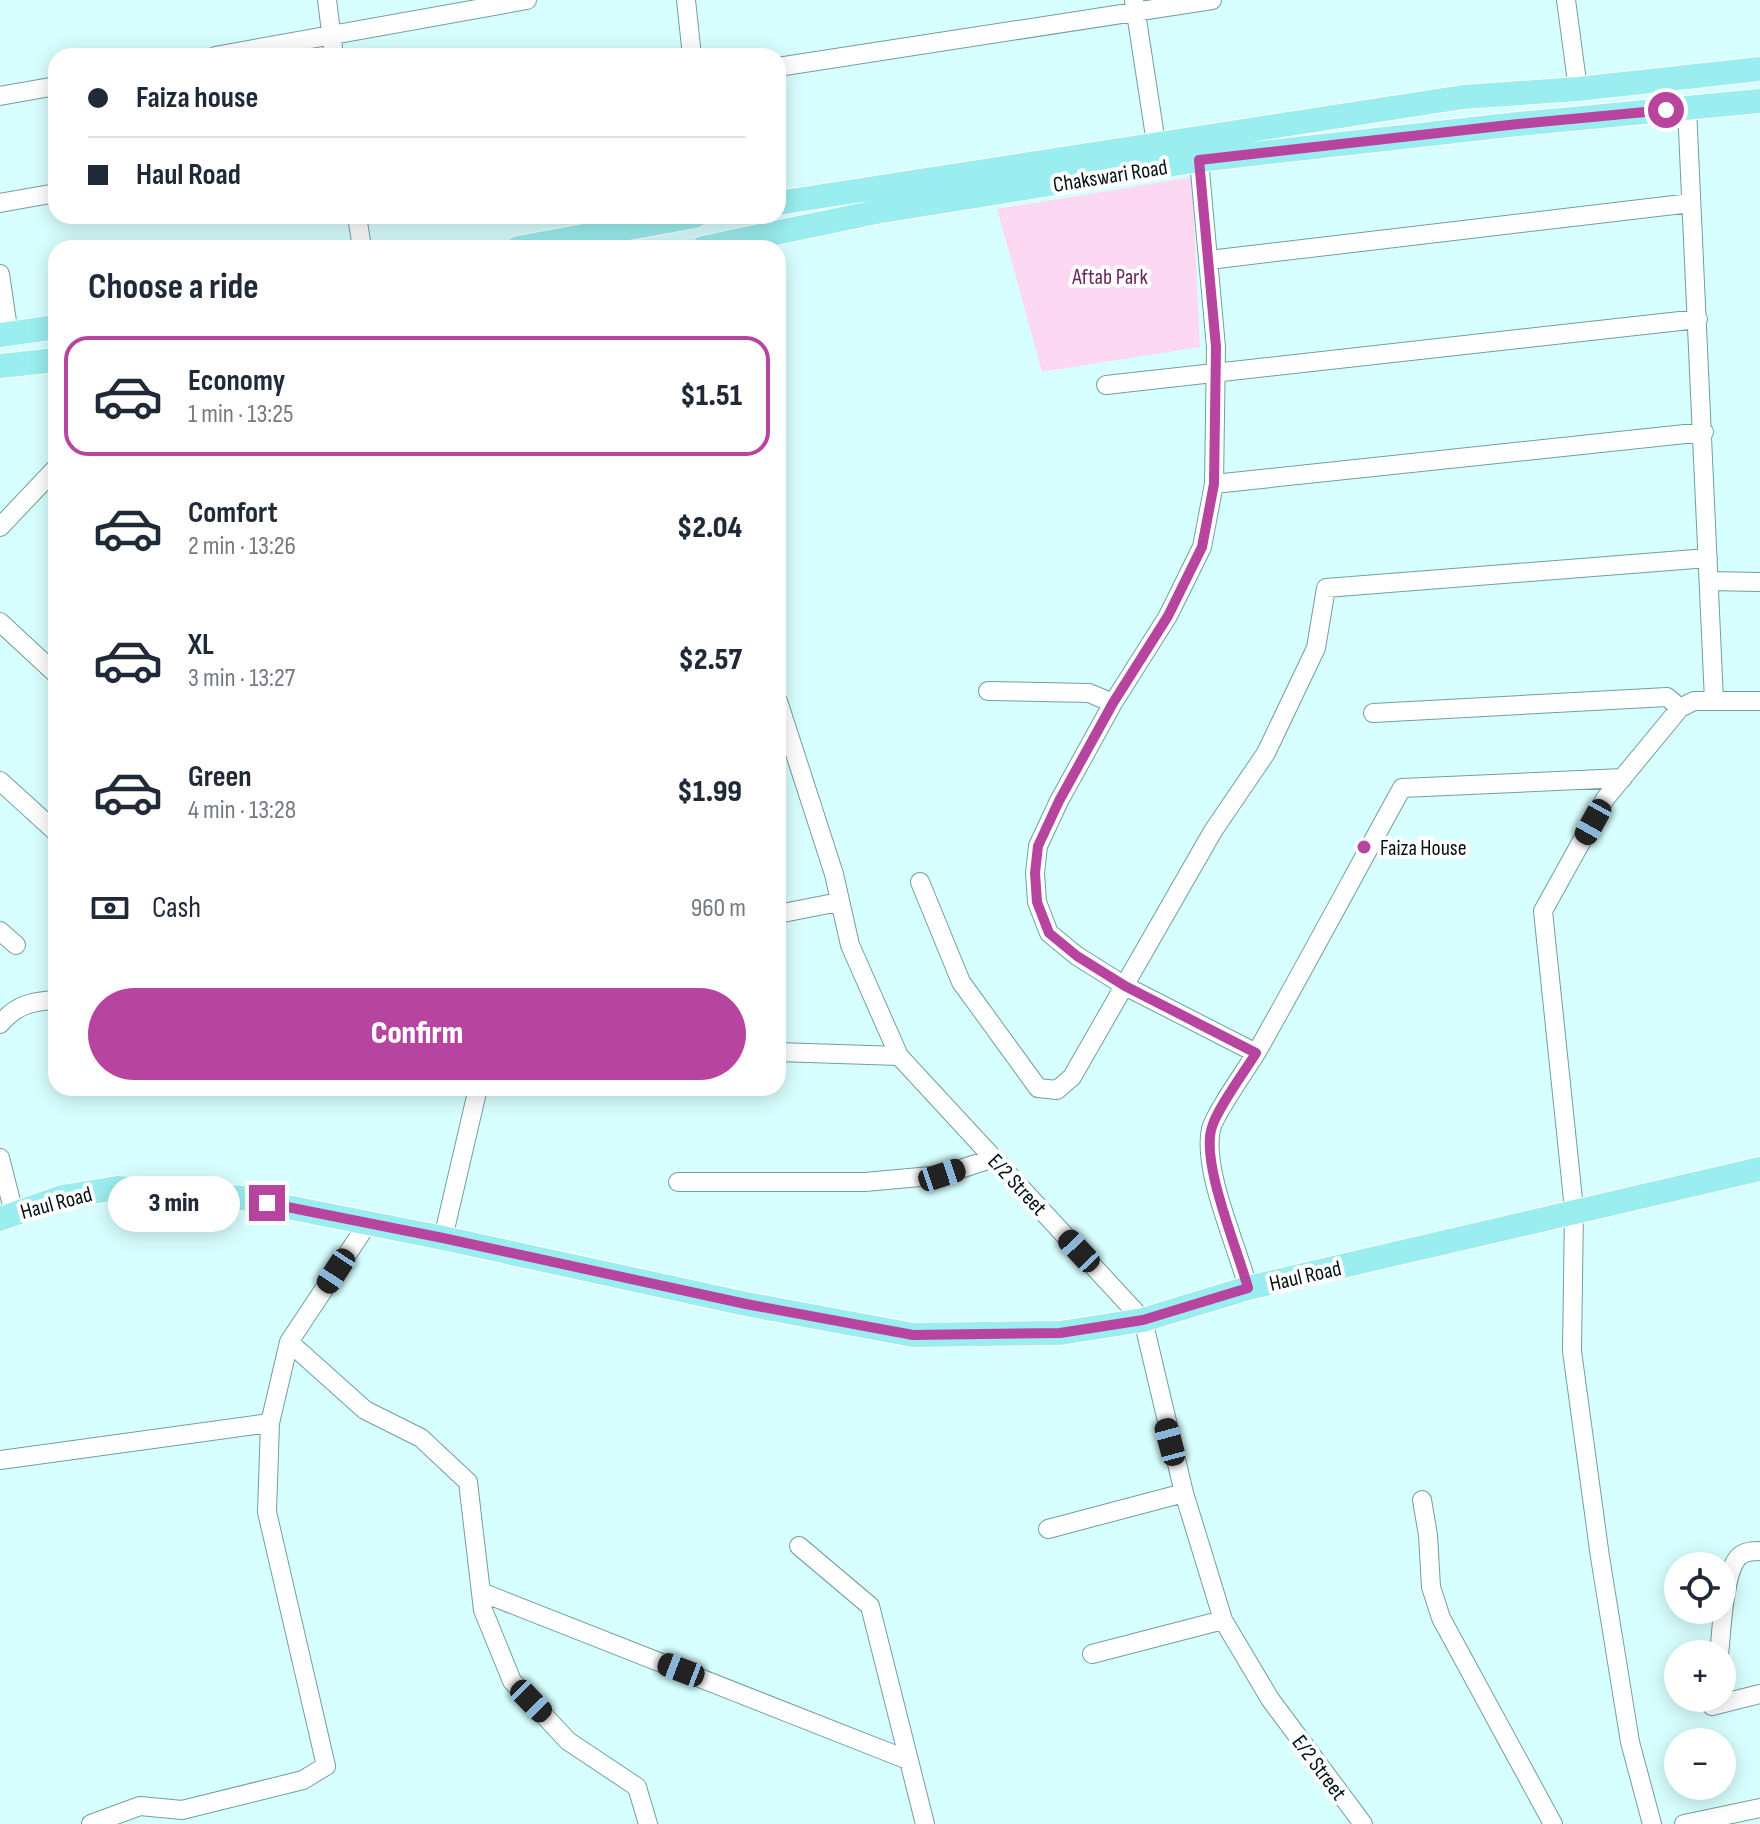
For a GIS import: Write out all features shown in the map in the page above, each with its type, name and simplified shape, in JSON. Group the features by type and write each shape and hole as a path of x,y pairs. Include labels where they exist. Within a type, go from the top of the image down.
{"main road":[{"name":"Chakswari Road","path":"786,202 1463,97 1578,89 1760,69"},
{"name":"Chakswari Road","path":"747,240 876,212 1199,160 1518,124 1760,101"},
{"path":"562,240 651,224"},
{"path":"5,335 48,328"},
{"path":"0,366 48,361"},
{"name":"Haul Road","path":"7,1216 62,1197 117,1188 242,1198 746,1304 913,1335 1060,1333 1143,1320 1248,1288 1760,1169"}],"street":[{"path":"327,0 333,48"},
{"path":"258,48 527,0"},
{"path":"686,0 691,48"},
{"path":"786,66 1135,6 1212,0"},
{"path":"1566,0 1578,89"},
{"path":"1135,6 1156,143"},
{"path":"0,96 48,87"},
{"path":"1687,108 1714,700"},
{"path":"1199,160 1216,371 1214,484 1202,547 1168,616 1113,703 1059,801 1038,846 1035,873 1037,902 1049,933 1077,956 1125,986 1256,1053"},
{"path":"0,203 48,194"},
{"path":"1209,260 1691,203"},
{"path":"0,274 5,335"},
{"path":"1106,385 1698,319"},
{"path":"1214,484 1704,432"},
{"path":"0,527 48,476"},
{"path":"920,882 961,982 1038,1088 1057,1090 1072,1077 1213,831 1266,753 1316,648 1326,588 1708,558"},
{"path":"1709,581 1760,582"},
{"path":"0,622 48,667"},
{"path":"988,691 1089,693 1113,703"},
{"path":"1373,713 1667,697 1680,708"},
{"path":"1652,1824 1630,1742 1600,1557 1572,1351 1574,1213 1543,911 1605,799 1680,708 1694,701 1760,701"},
{"name":"E/2 Street","path":"786,726 834,874 850,945 899,1056 1143,1320 1184,1493 1223,1620 1270,1699 1363,1824"},
{"path":"1248,1288 1219,1199 1211,1160 1211,1128 1256,1053 1402,788 1623,778"},
{"path":"0,781 48,825"},
{"path":"786,912 839,902"},
{"path":"0,931 16,945"},
{"path":"0,1024 10,1012 27,1003 48,1001"},
{"path":"786,1052 899,1056"},
{"path":"443,1238 476,1096"},
{"path":"0,1158 7,1216"},
{"path":"678,1182 865,1182 942,1175 994,1158"},
{"path":"91,1824 140,1806 186,1817 303,1780 326,1766 267,1512 270,1423 289,1342 368,1223"},
{"path":"289,1342 365,1410 421,1438 468,1482 483,1610 512,1681 568,1741 637,1787 648,1824"},
{"path":"0,1460 270,1423"},
{"path":"1048,1529 1184,1493"},
{"path":"1422,1500 1431,1587 1441,1618 1553,1824"},
{"path":"799,1546 870,1606 925,1824"},
{"path":"1721,1640 1730,1569 1739,1556 1749,1551 1760,1551"},
{"path":"481,1592 908,1760"},
{"path":"1092,1654 1223,1620"},
{"path":"1736,1700 1760,1694"},
{"path":"1684,1824 1760,1808"}],"green space":[{"name":"Aftab Park","path":"1192,177 1200,347 1042,372 997,209"}],"place":[{"name":"Faiza House","path":"1364,847"}],"route":[{"path":"267,1203 746,1304 913,1335 1060,1333 1143,1320 1248,1288 1219,1199 1211,1160 1211,1128 1256,1053 1125,986 1077,956 1049,933 1037,902 1035,873 1038,846 1059,801 1113,703 1168,616 1202,547 1214,484 1216,347 1199,160 1666,110"}]}
